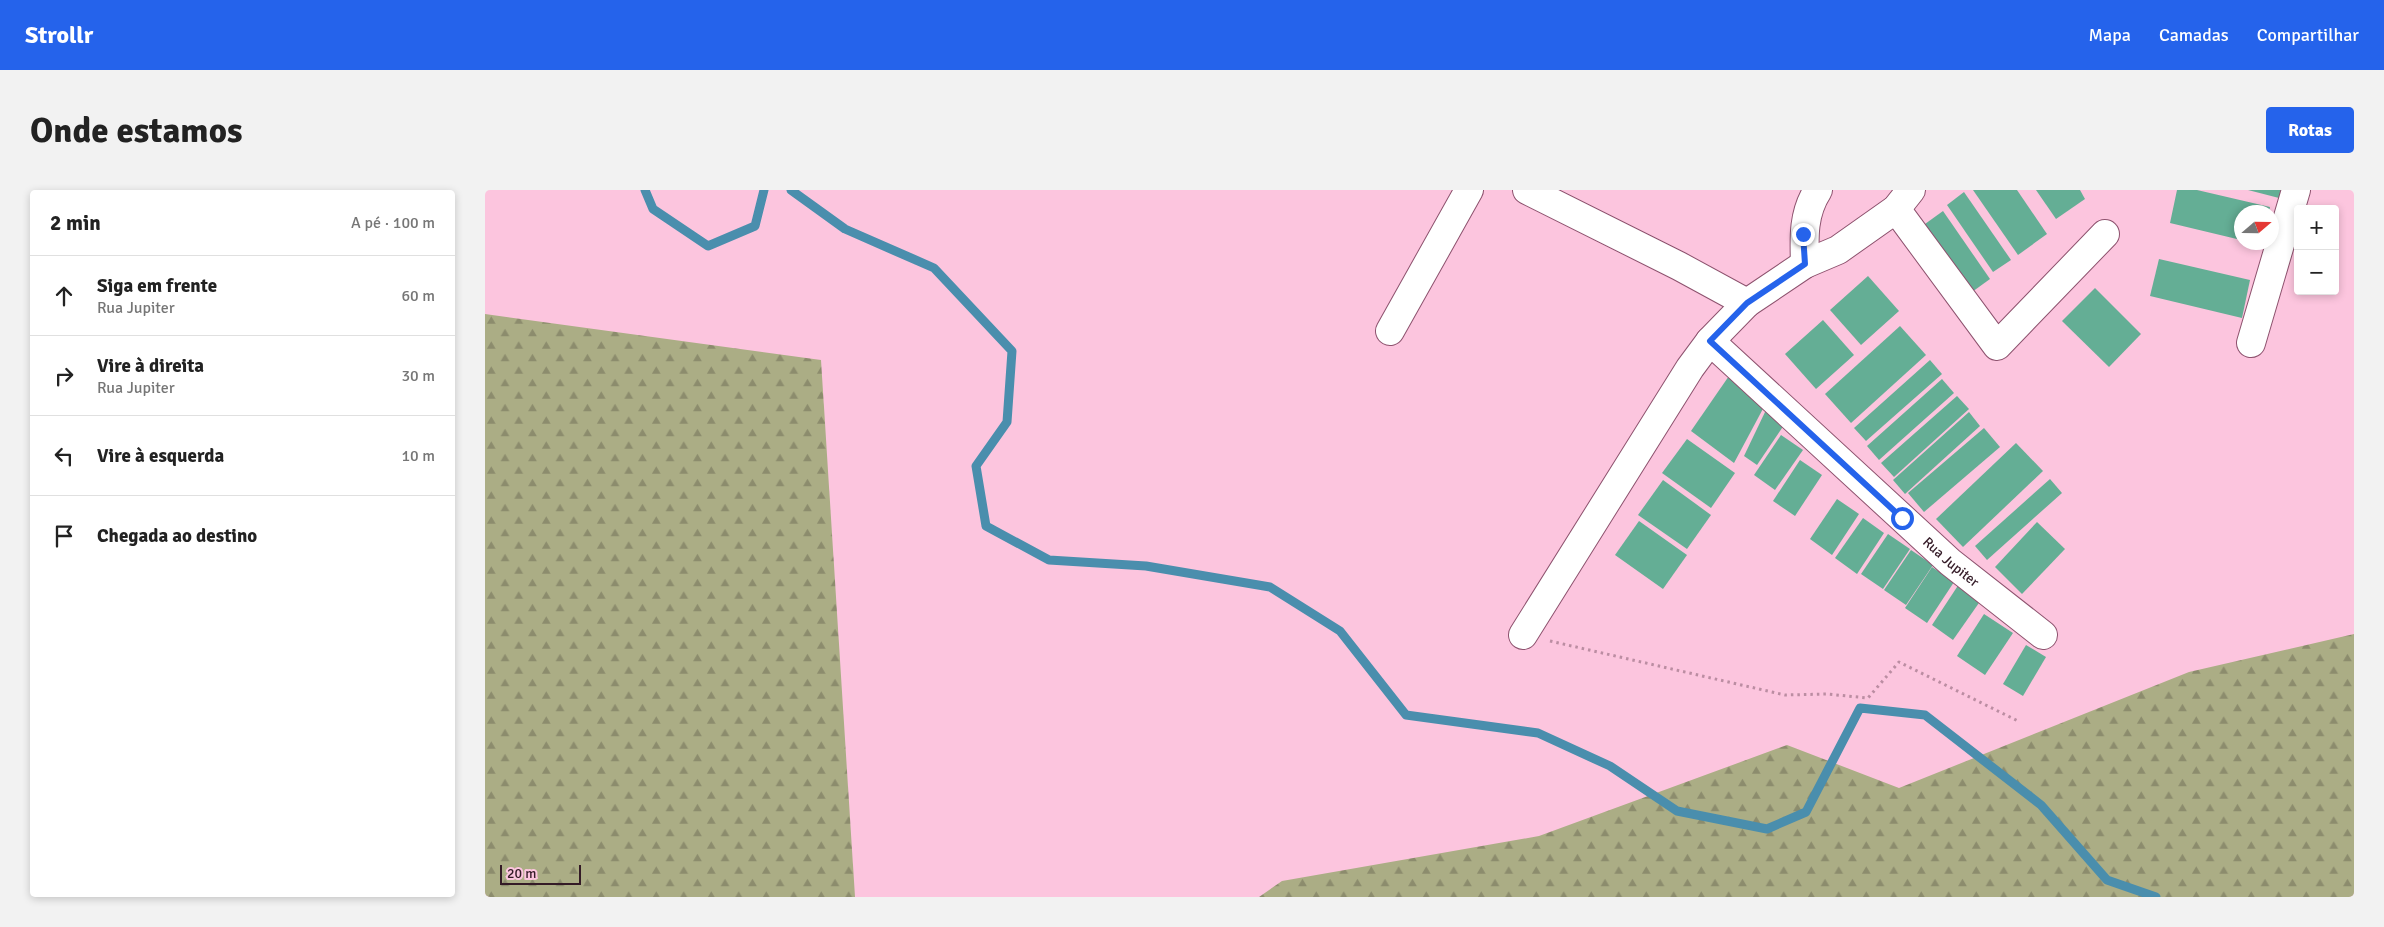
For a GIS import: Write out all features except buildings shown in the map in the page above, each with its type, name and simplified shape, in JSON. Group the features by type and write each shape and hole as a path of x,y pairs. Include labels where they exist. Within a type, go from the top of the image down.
{"street":[{"path":"1390,331 1469,190"},
{"path":"1527,190 1679,266 1747,303"},
{"path":"1805,264 1803,234 1810,203 1818,190"},
{"path":"2251,343 2296,190"},
{"path":"1523,634 1690,368 1710,341 1747,303 1805,264 1838,250 1903,200 1997,346 2105,234"},
{"name":"Rua Jupiter","path":"1710,341 1950,562 2043,635"}],"path":[{"path":"1523,634 1785,695 1827,694 1868,698 1899,662 2020,722"}],"green space":[{"path":"485,314 821,360 855,897 485,897"},
{"path":"2354,634 2354,897 1259,897 1282,881 1539,836 1787,745 1899,788 2189,672"}],"waterway":[{"path":"645,190 653,209 708,246 755,226 764,190"},
{"path":"791,190 845,229 934,268 1012,351 1007,422 976,466 986,526 1049,560 1146,566 1270,587 1340,631 1406,715 1538,733 1610,766 1677,811 1767,829 1806,812 1860,708 1925,715 2041,805 2107,880 2156,897"}],"route":[{"path":"1803,234 1805,264 1747,303 1710,341 1902,518"}]}
